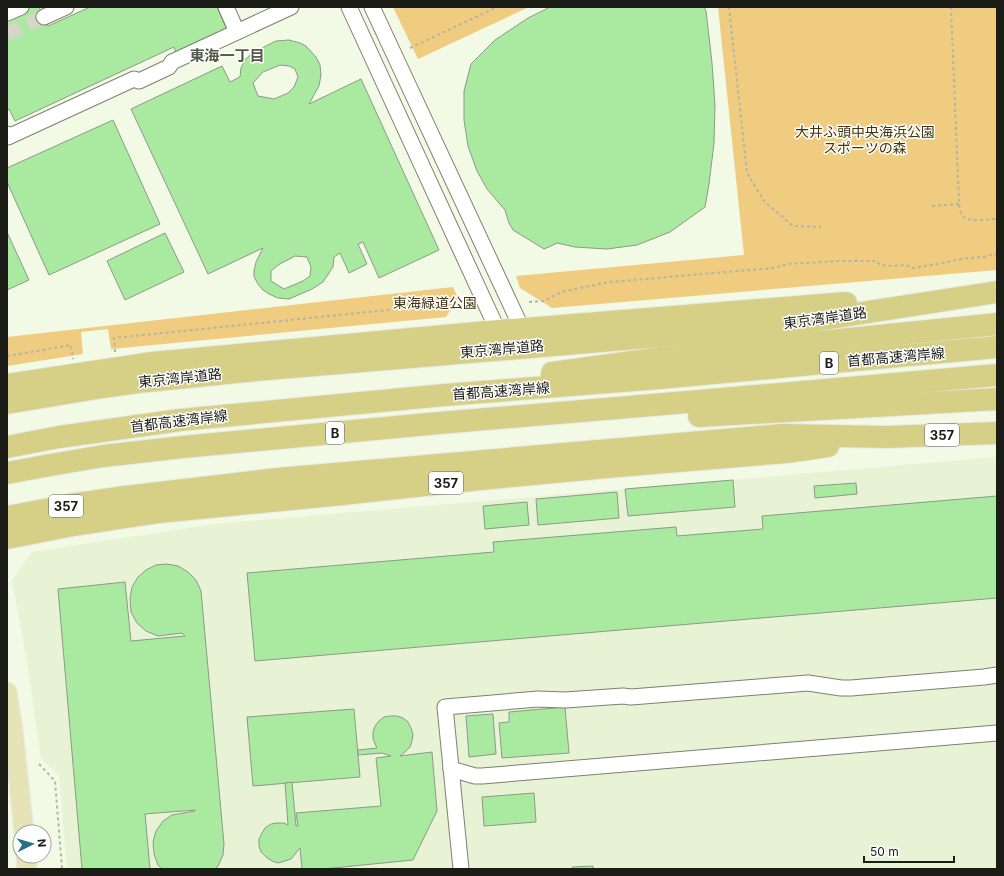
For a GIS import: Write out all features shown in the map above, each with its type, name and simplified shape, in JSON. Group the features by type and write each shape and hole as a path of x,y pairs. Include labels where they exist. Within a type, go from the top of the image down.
{"highway":[{"name":"東京湾岸道路","path":"7,403 138,382 246,371 767,326 817,320 997,292"},
{"path":"7,385 152,363 498,331 862,301 925,303"},
{"path":"661,368 997,324"},
{"name":"首都高速湾岸線","path":"7,447 59,437 180,420 445,395 476,384 661,368 997,347"},
{"name":"首都高速湾岸線","path":"7,473 103,456 183,447 439,423 663,411 997,375"},
{"path":"663,411 997,399"},
{"name":"B","path":"7,435 52,429 180,420"},
{"name":"357","path":"7,517 70,505 125,497 277,479 782,435 886,437 997,433"},
{"name":"357","path":"7,538 68,526 159,512 481,479 787,452 886,437"},
{"name":"B","path":"7,487 80,472 183,447"}],"main road":[{"path":"7,692 13,730 23,824"}],"street":[{"path":"7,13 21,7"},
{"path":"226,7 237,32"},
{"path":"8,135 134,79 139,81 169,67 172,62 291,7"},
{"path":"349,7 498,331"},
{"path":"372,7 522,329"},
{"path":"461,869 445,707 538,699 565,700 623,696 631,698 808,683 851,688 997,675"},
{"path":"452,769 475,776 482,776 997,733"}],"path":[{"path":"410,48 497,7"},
{"path":"729,7 747,173 764,201 792,226 821,228"},
{"path":"951,7 959,204 962,216 966,219 997,219"},
{"path":"932,206 959,204"},
{"path":"529,302 544,301 561,292 609,282 774,268 788,264 839,261 877,261 879,264 888,266 906,265 913,268 960,259 984,257 993,254 997,255"},
{"path":"116,355 114,338 448,304 469,305"},
{"path":"7,356 71,346 74,360"},
{"path":"39,764 55,782 62,869"}],"shaded area":[{"path":"997,457 997,869 67,869 59,775 41,759 28,667 12,580 32,552 215,524"}],"green space":[{"path":"393,7 529,7 418,59"},
{"name":"大井ふ頭中央海浜公園 スポーツの森","path":"718,7 997,7 997,270 552,308 520,288 516,276 744,255"},
{"name":"東海緑道公園","path":"453,287 458,298 446,317 111,349 108,329 81,332 83,354 7,366 7,337"}],"building":[{"path":"30,7 39,7 48,26 90,7 217,7 227,30 176,53 174,47 15,121 9,109 7,110 7,18"},
{"path":"550,7 704,7 706,11 712,63 715,105 714,143 709,184 705,207 670,232 637,245 607,249 575,247 557,243 544,249 513,230 505,210 487,189 477,171 468,146 464,120 464,91 471,64 495,40 528,18"},
{"path":"289,40 300,43 306,46 316,57 320,65 321,75 319,86 309,104 361,79 439,250 379,278 363,242 358,244 367,264 349,273 340,253 334,257 333,267 323,282 312,289 289,299 278,298 269,294 263,290 254,277 256,262 263,248 208,274 131,109 222,66 230,82 240,77 241,68 245,60 252,53 276,41","holes":["280,65 289,66 295,69 298,77 294,87 288,93 274,99 258,96 253,83 263,72","295,256 307,257 311,267 310,276 303,281 284,289 271,281 271,271 278,265"]},
{"path":"113,120 160,224 49,275 7,182 7,168"},
{"path":"7,232 29,280 7,290"},
{"path":"165,233 184,272 125,300 107,261"},
{"path":"733,480 735,507 628,516 625,489"},
{"path":"856,483 857,494 815,498 814,486"},
{"path":"617,492 619,518 538,525 536,499"},
{"path":"997,496 997,598 255,661 247,573 494,552 493,542 676,527 677,536 763,529 762,516"},
{"path":"527,502 529,525 485,529 483,506"},
{"path":"167,564 178,566 188,572 196,580 201,591 224,844 223,855 215,869 162,869 158,865 154,854 153,842 156,831 163,821 172,815 195,810 145,814 150,869 82,869 58,589 125,582 131,641 185,636 182,633 158,636 146,631 137,623 131,612 130,599 132,587 138,577 146,570 156,565"},
{"path":"565,707 569,753 502,758 499,723 509,722 509,712"},
{"path":"354,709 360,777 253,786 247,717"},
{"path":"493,714 496,754 469,757 466,716"},
{"path":"390,716 403,718 408,722 413,734 410,747 400,756 432,752 437,811 413,860 323,869 302,869 300,848 291,859 278,863 266,857 261,852 259,846 259,839 265,828 271,824 277,823 284,823 288,825 285,783 292,782 296,826 298,826 296,813 381,806 376,758 391,756 382,753 358,755 358,750 377,748 373,739 375,726 384,717"},
{"path":"534,793 536,822 484,826 482,797"},
{"path":"593,866 593,869 573,869 572,867"}],"tunnel":[{"path":"7,34 44,17"}],"district":[{"name":"東海一丁目","path":"227,56"}]}
